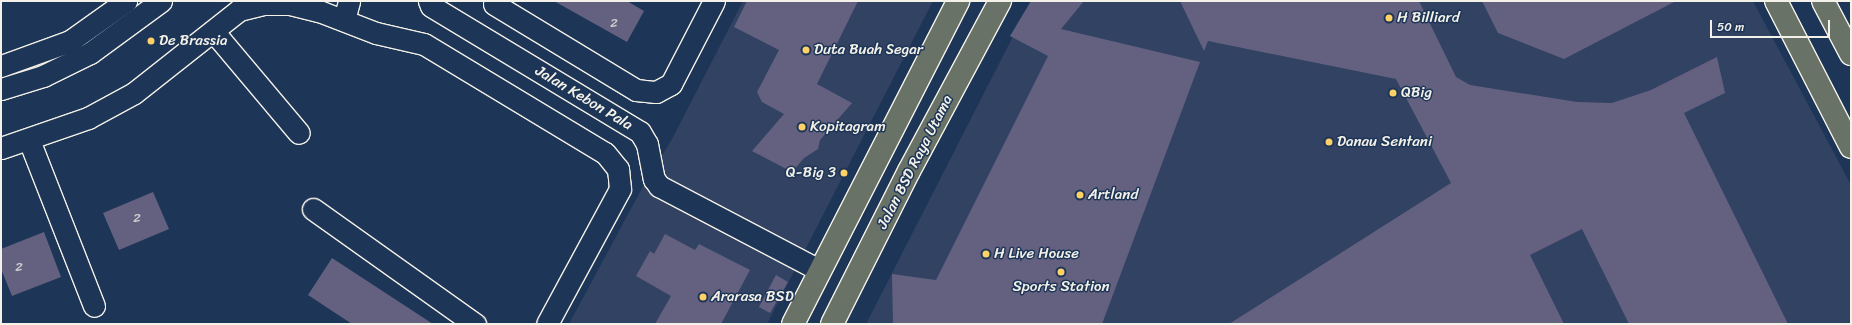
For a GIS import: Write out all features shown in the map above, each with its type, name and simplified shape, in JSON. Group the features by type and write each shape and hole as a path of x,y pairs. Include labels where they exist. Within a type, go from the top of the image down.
{"main road":[{"path":"793,324 819,270 958,1"},
{"name":"Jalan BSD Raya Utama","path":"832,324 908,171 1000,1"},
{"path":"1776,1 1851,146"},
{"path":"1823,1 1851,54"}],"street":[{"path":"1,66 70,41 126,1"},
{"path":"1,90 43,76 90,53 161,1"},
{"name":"Jalan Kebon Pala","path":"429,1 431,6 640,132 647,144 654,178 659,186 819,270"},
{"path":"494,4 636,90 656,92 670,84 714,1"},
{"path":"1,148 29,140 88,118 134,93 239,10 263,4 290,4 346,10 376,33 424,44 605,153 618,169 620,189 547,324"},
{"path":"213,31 299,133"},
{"path":"29,140 94,306"},
{"path":"312,209 475,324"}],"shaded area":[{"path":"743,1 933,1 767,324 569,324 641,190 672,139"},
{"name":"QBig","path":"1031,1 1753,1 1851,185 1851,324 866,324"}],"building":[{"path":"554,1 627,1 644,11 627,42"},
{"path":"747,1 858,1 817,84 852,103 820,140 818,149 804,158 792,172 752,151 784,114 762,102 757,92 779,50 734,27"},
{"path":"1031,1 1084,1 1061,29 1200,62 1102,324 893,324 892,274 936,280 1048,56 1010,36"},
{"path":"1180,1 1419,1 1456,77 1470,85 1577,102 1612,103 1651,90 1717,57 1725,93 1684,113 1788,324 1629,324 1582,229 1530,255 1564,324 1229,324 1451,183 1396,79 1208,41 1204,51"},
{"path":"1482,1 1676,1 1564,59 1498,33"},
{"path":"153,192 169,229 119,250 103,213"},
{"path":"44,232 61,277 12,296 1,269 1,249"},
{"name":"Ararasa BSD","path":"665,234 695,250 699,244 750,270 721,324 655,324 671,296 636,276 650,251 654,254"},
{"path":"332,258 433,324 352,324 308,295"},
{"path":"776,275 788,282 770,313 759,307"}],"place":[{"name":"H Billiard","path":"1389,18"},
{"name":"De Brassia","path":"151,41"},
{"name":"Duta Buah Segar","path":"806,50"},
{"name":"QBig","path":"1393,93"},
{"name":"Kopitagram","path":"802,127"},
{"name":"Danau Sentani","path":"1329,142"},
{"name":"Q-Big 3","path":"844,173"},
{"name":"Artland","path":"1080,195"},
{"name":"H Live House","path":"986,254"},
{"name":"Sports Station","path":"1061,272"},
{"name":"Ararasa BSD","path":"703,297"}]}
